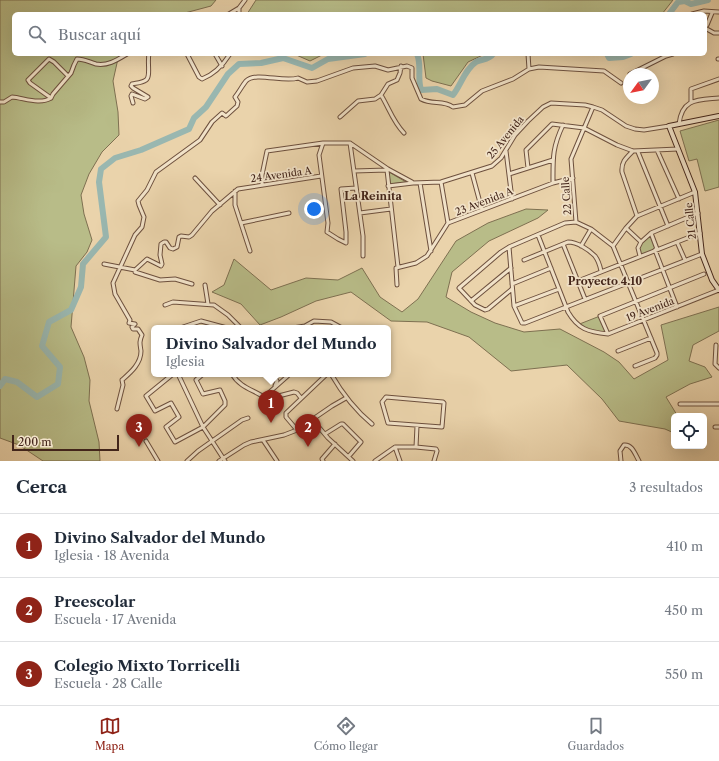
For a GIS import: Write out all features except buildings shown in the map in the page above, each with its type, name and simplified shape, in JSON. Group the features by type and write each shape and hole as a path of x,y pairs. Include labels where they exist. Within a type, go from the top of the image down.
{"street":[{"path":"239,12 245,0"},
{"path":"233,12 240,8"},
{"path":"700,12 719,12"},
{"path":"707,25 712,13"},
{"path":"707,28 714,33 719,33"},
{"path":"0,102 13,96 30,100 46,100 51,98 71,73 77,59 97,64 111,64 124,56"},
{"path":"134,103 131,95 146,99 148,97 131,86 132,84 148,79 149,56"},
{"path":"188,56 200,79 207,77 222,66 229,56"},
{"path":"216,56 222,66"},
{"path":"528,56 529,70"},
{"path":"643,68 666,56"},
{"path":"51,98 28,80 49,60 54,62 68,76"},
{"path":"117,408 123,385 122,380 128,376 137,365 141,352 140,341 142,335 138,329 134,329 132,327 135,324 130,324 130,320 115,294 113,283 135,235 142,227 144,216 138,201 147,190 154,174 200,140 212,122 222,113 226,116 237,106 238,102 235,97 246,80 254,77 291,80 298,78 307,82 317,81 353,68 374,66 388,70 401,66 407,66 412,68 412,78 421,99 428,103 448,103 454,107 465,105 482,91 539,67 604,71 621,83"},
{"path":"340,117 358,102 375,99 381,94 388,84 397,80 401,66"},
{"path":"691,102 691,89 719,79"},
{"path":"381,94 393,120 404,133"},
{"path":"679,124 680,114 691,102 719,98"},
{"name":"25 Avenida","path":"350,143 387,170 413,182 441,182 492,166 501,158 515,135 528,121 546,105 551,103 585,105 593,107 602,110 626,126 644,130 719,116"},
{"name":"22 Calle","path":"593,107 571,158 576,222 591,230 613,246"},
{"path":"528,168 526,150 552,124 584,128 617,145 638,152 678,149"},
{"path":"553,183 553,160 556,140 563,125"},
{"name":"21 Calle","path":"669,126 695,192 702,254 712,280 719,290"},
{"path":"324,143 319,155 328,223 327,232 346,243 341,189 356,188"},
{"path":"262,185 262,175 267,151 324,143 350,143 363,236 363,256"},
{"path":"657,150 679,199"},
{"path":"506,151 512,199"},
{"path":"633,151 625,159 622,172 637,216"},
{"path":"638,152 668,226"},
{"path":"509,174 553,160"},
{"path":"354,171 387,170 397,268 397,285"},
{"path":"472,173 482,210"},
{"name":"24 Avenida A","path":"135,270 147,259 161,266 161,244 166,242 170,248 173,249 177,247 180,237 189,237 192,235 212,211 235,191 242,187 321,176"},
{"path":"195,178 220,205"},
{"name":"23 Avenida A","path":"397,268 422,260 431,251 448,223 553,183 573,178"},
{"name":"25 Avenida","path":"388,186 413,182"},
{"path":"441,182 448,223"},
{"path":"420,183 431,251"},
{"path":"235,191 235,205 250,251"},
{"path":"635,366 657,355 613,246 637,216 695,192"},
{"path":"360,213 391,209"},
{"path":"241,223 290,213"},
{"path":"640,256 638,248 641,242 651,233 698,213"},
{"path":"512,289 486,310 475,305 459,288 501,252 509,247 565,223 576,222"},
{"path":"626,228 641,242"},
{"path":"581,246 591,230"},
{"path":"651,233 662,269 677,307"},
{"path":"578,280 700,233"},
{"path":"538,235 566,307 573,321 586,330 596,333 608,334 600,316 704,274"},
{"path":"524,260 563,244 574,242 595,256 602,271"},
{"path":"677,242 685,260"},
{"path":"563,244 585,299"},
{"path":"509,247 514,306 522,324 702,254"},
{"path":"104,264 135,270 135,272 160,280 175,279 192,284"},
{"path":"471,301 511,268"},
{"path":"512,284 551,268"},
{"path":"205,285 208,304"},
{"path":"514,306 559,289"},
{"name":"19 Avenida","path":"608,334 719,290"},
{"path":"165,305 173,302 214,304 238,325"},
{"path":"189,325 201,321 216,325"},
{"path":"307,325 314,321 331,322 336,325"},
{"path":"618,351 651,338"},
{"path":"716,346 715,364 718,367"},
{"path":"169,377 146,396 155,411 171,403 179,417 166,427 174,442 204,427 224,407 226,403 220,390 203,394 196,380 200,377"},
{"path":"179,377 204,427 224,460"},
{"path":"234,377 241,385 269,399 294,392 301,398"},
{"path":"264,397 275,386 278,381 276,377"},
{"path":"275,386 280,384 287,377"},
{"path":"297,430 286,415 301,398 324,377"},
{"path":"334,377 346,398 372,424"},
{"path":"386,397 444,403 441,428 417,426 388,423 382,402 386,397"},
{"path":"219,461 224,460 244,445 284,435 297,430 346,398"},
{"path":"680,404 719,404"},
{"path":"187,461 212,441 242,420 248,418"},
{"path":"312,419 353,461"},
{"path":"325,434 341,424 344,424 361,442 349,456"},
{"path":"416,447 417,426"},
{"path":"263,440 277,461"},
{"path":"146,441 158,461"},
{"path":"322,460 335,444"},
{"path":"621,461 620,451 624,445 630,446 639,461"},
{"path":"394,447 400,461"},
{"path":"375,461 394,447 416,447 436,449 437,451 434,461"}],"green space":[{"path":"0,0 216,0 211,6 188,12 12,12 12,56 119,56 113,81 118,112 119,135 102,152 89,174 81,195 84,214 92,240 87,252 76,266 71,327 84,357 90,380 89,401 99,442 100,461 43,461 19,445 0,438"},
{"path":"256,0 673,0 664,12 248,12"},
{"path":"299,56 320,56 310,61"},
{"path":"423,56 481,56 468,62 451,86 426,78"},
{"path":"719,120 719,187 705,191 697,159 689,161 680,131"},
{"path":"389,172 406,182 390,184"},
{"path":"526,209 548,210 538,218 489,241 452,272 446,297 471,312 495,323 524,332 560,329 604,352 619,362 634,379 668,360 661,325 719,307 719,331 693,345 689,361 705,367 712,377 690,384 666,397 676,413 671,413 671,432 665,429 619,421 602,399 567,365 511,371 469,337 427,322 391,321 351,292 316,301 260,325 241,304 212,292 224,285 234,259 271,290 306,278 338,280 362,268 380,297 402,312 418,299 456,241 488,223"},
{"path":"651,233 657,249 640,256 640,245"},
{"path":"600,316 608,334 596,333 577,325"}],"waterway":[{"path":"670,12 678,2 685,1 691,4 708,0"},
{"path":"0,386 5,379 17,382 37,397 58,384 60,367 42,346 49,322 71,310 81,287 83,264 106,237 99,182 101,169 115,158 141,150 189,129 194,118 206,107 228,74 239,64 261,63 283,58 312,68 328,59 350,56"},
{"path":"418,56 421,90 437,89 453,95 472,65 490,56"},
{"path":"608,56 609,58 626,56"}],"place":[{"name":"Divino Salvador del Mundo","path":"271,423"},
{"name":"Colegio Mixto Torricelli","path":"139,447"},
{"name":"Preescolar","path":"308,447"}],"district":[{"name":"La Reinita","path":"373,196"},
{"name":"Proyecto 4.10","path":"605,281"}]}
